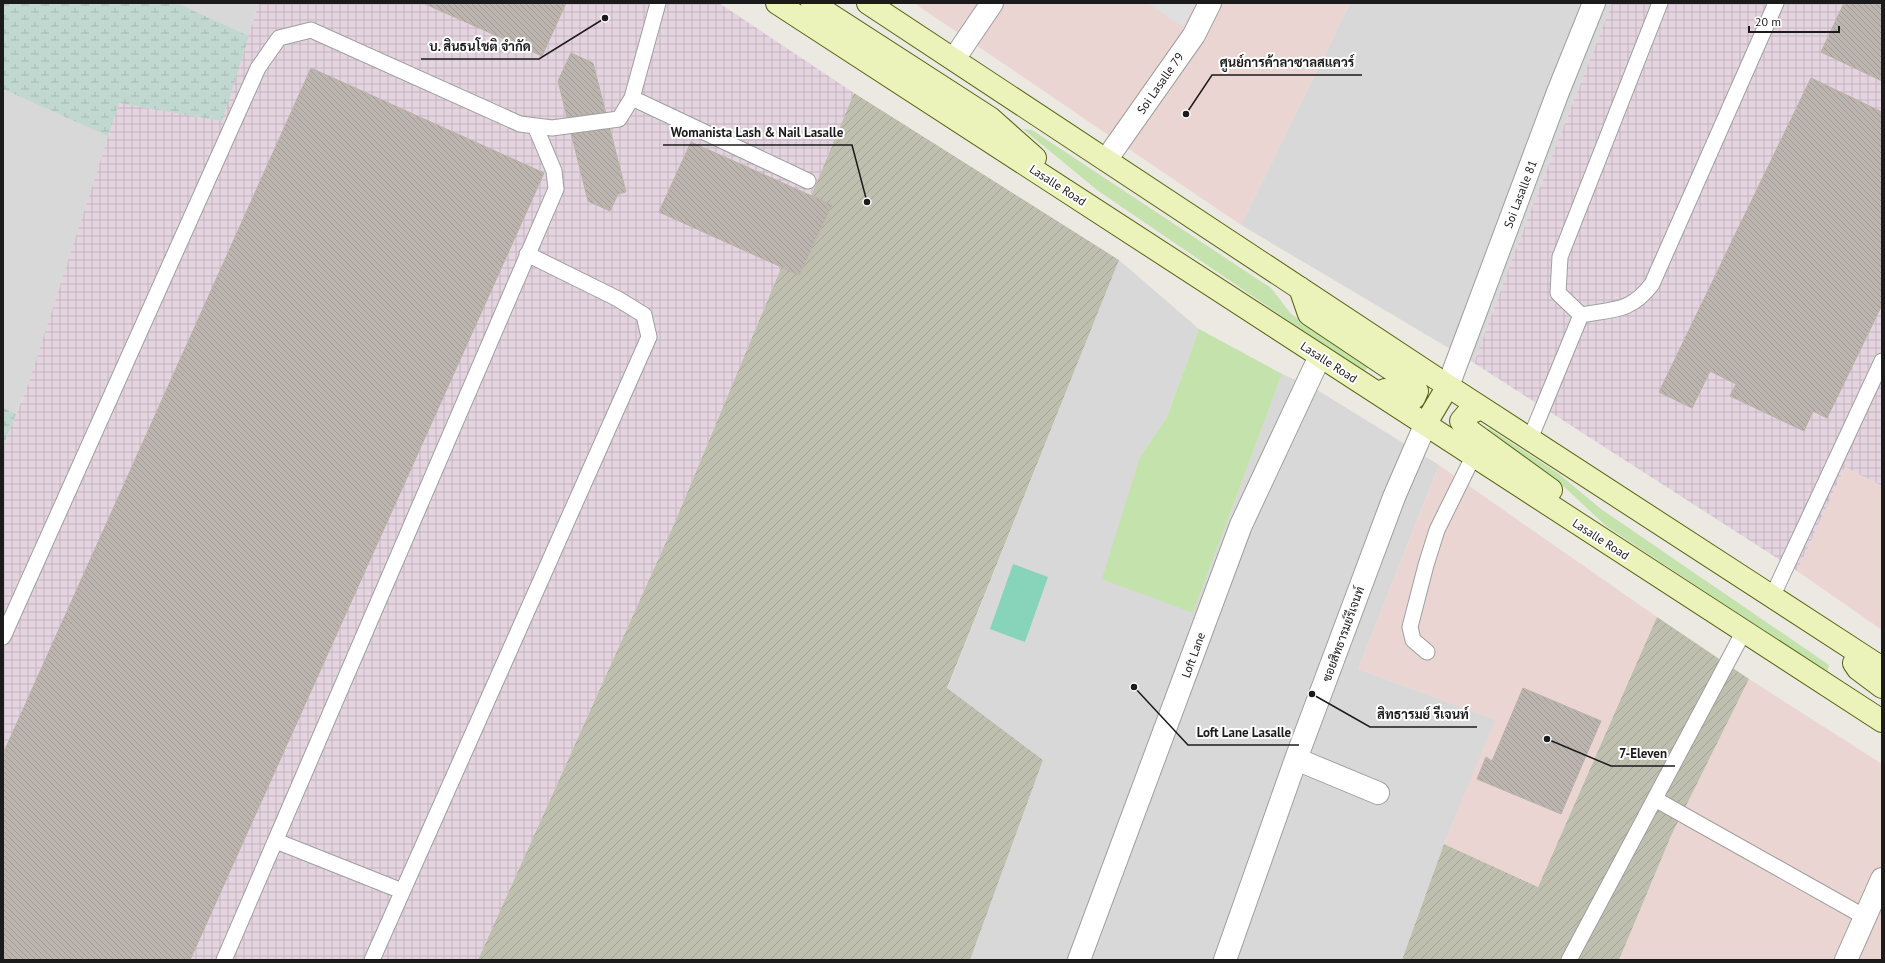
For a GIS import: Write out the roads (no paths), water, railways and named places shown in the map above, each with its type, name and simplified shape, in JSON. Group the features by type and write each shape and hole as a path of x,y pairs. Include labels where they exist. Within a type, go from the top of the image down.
{"street":[{"name":"Lasalle Road","path":"777,3 1320,356 1426,423 1882,721"},
{"path":"812,3 990,118 1076,198"},
{"path":"868,3 1448,386 1882,668"},
{"path":"954,59 992,3"},
{"name":"Soi Lasalle 79","path":"1106,160 1194,35 1210,3"},
{"name":"Soi Lasalle 81","path":"1448,386 1558,92 1594,3"},
{"path":"1300,288 1309,314 1412,383 1417,391 1414,398 1401,396 1359,381"},
{"name":"Loft Lane","path":"1079,960 1241,525 1320,356"},
{"path":"1426,423 1448,386"},
{"path":"1482,408 1467,414 1461,421 1471,432 1550,489 1566,515"},
{"name":"ซอยสิทธารมย์รีเจนท์","path":"1225,960 1296,758 1394,497 1426,423"},
{"path":"1832,636 1858,668 1882,686"},
{"path":"1296,758 1378,793"},
{"path":"1846,960 1882,879"}],"lane":[{"path":"3,637 258,68 279,38 310,30 520,124 552,128 619,120 632,98 658,3"},
{"path":"1582,315 1558,293 1560,257 1660,3"},
{"path":"1582,315 1628,307 1643,296 1652,284 1776,3"},
{"path":"632,98 808,181"},
{"path":"224,960 556,189 554,171 535,126"},
{"path":"372,960 649,337 644,315 618,299 527,254"},
{"path":"1530,439 1582,315"},
{"path":"1772,597 1882,361"},
{"path":"1427,652 1413,640 1410,627 1426,565 1437,530 1474,455"},
{"path":"1569,960 1656,799 1744,631"},
{"path":"1656,799 1865,917"},
{"path":"276,841 402,891"}],"place":[{"name":"บ. สินธนโชติ จำกัด","path":"605,18"},
{"name":"ศูนย์การค้าลาซาลสแควร์","path":"1186,114"},
{"name":"Womanista Lash & Nail Lasalle","path":"867,202"},
{"name":"Loft Lane Lasalle","path":"1134,687"},
{"name":"สิทธารมย์ รีเจนท์","path":"1312,694"},
{"name":"7-Eleven","path":"1547,739"}]}
